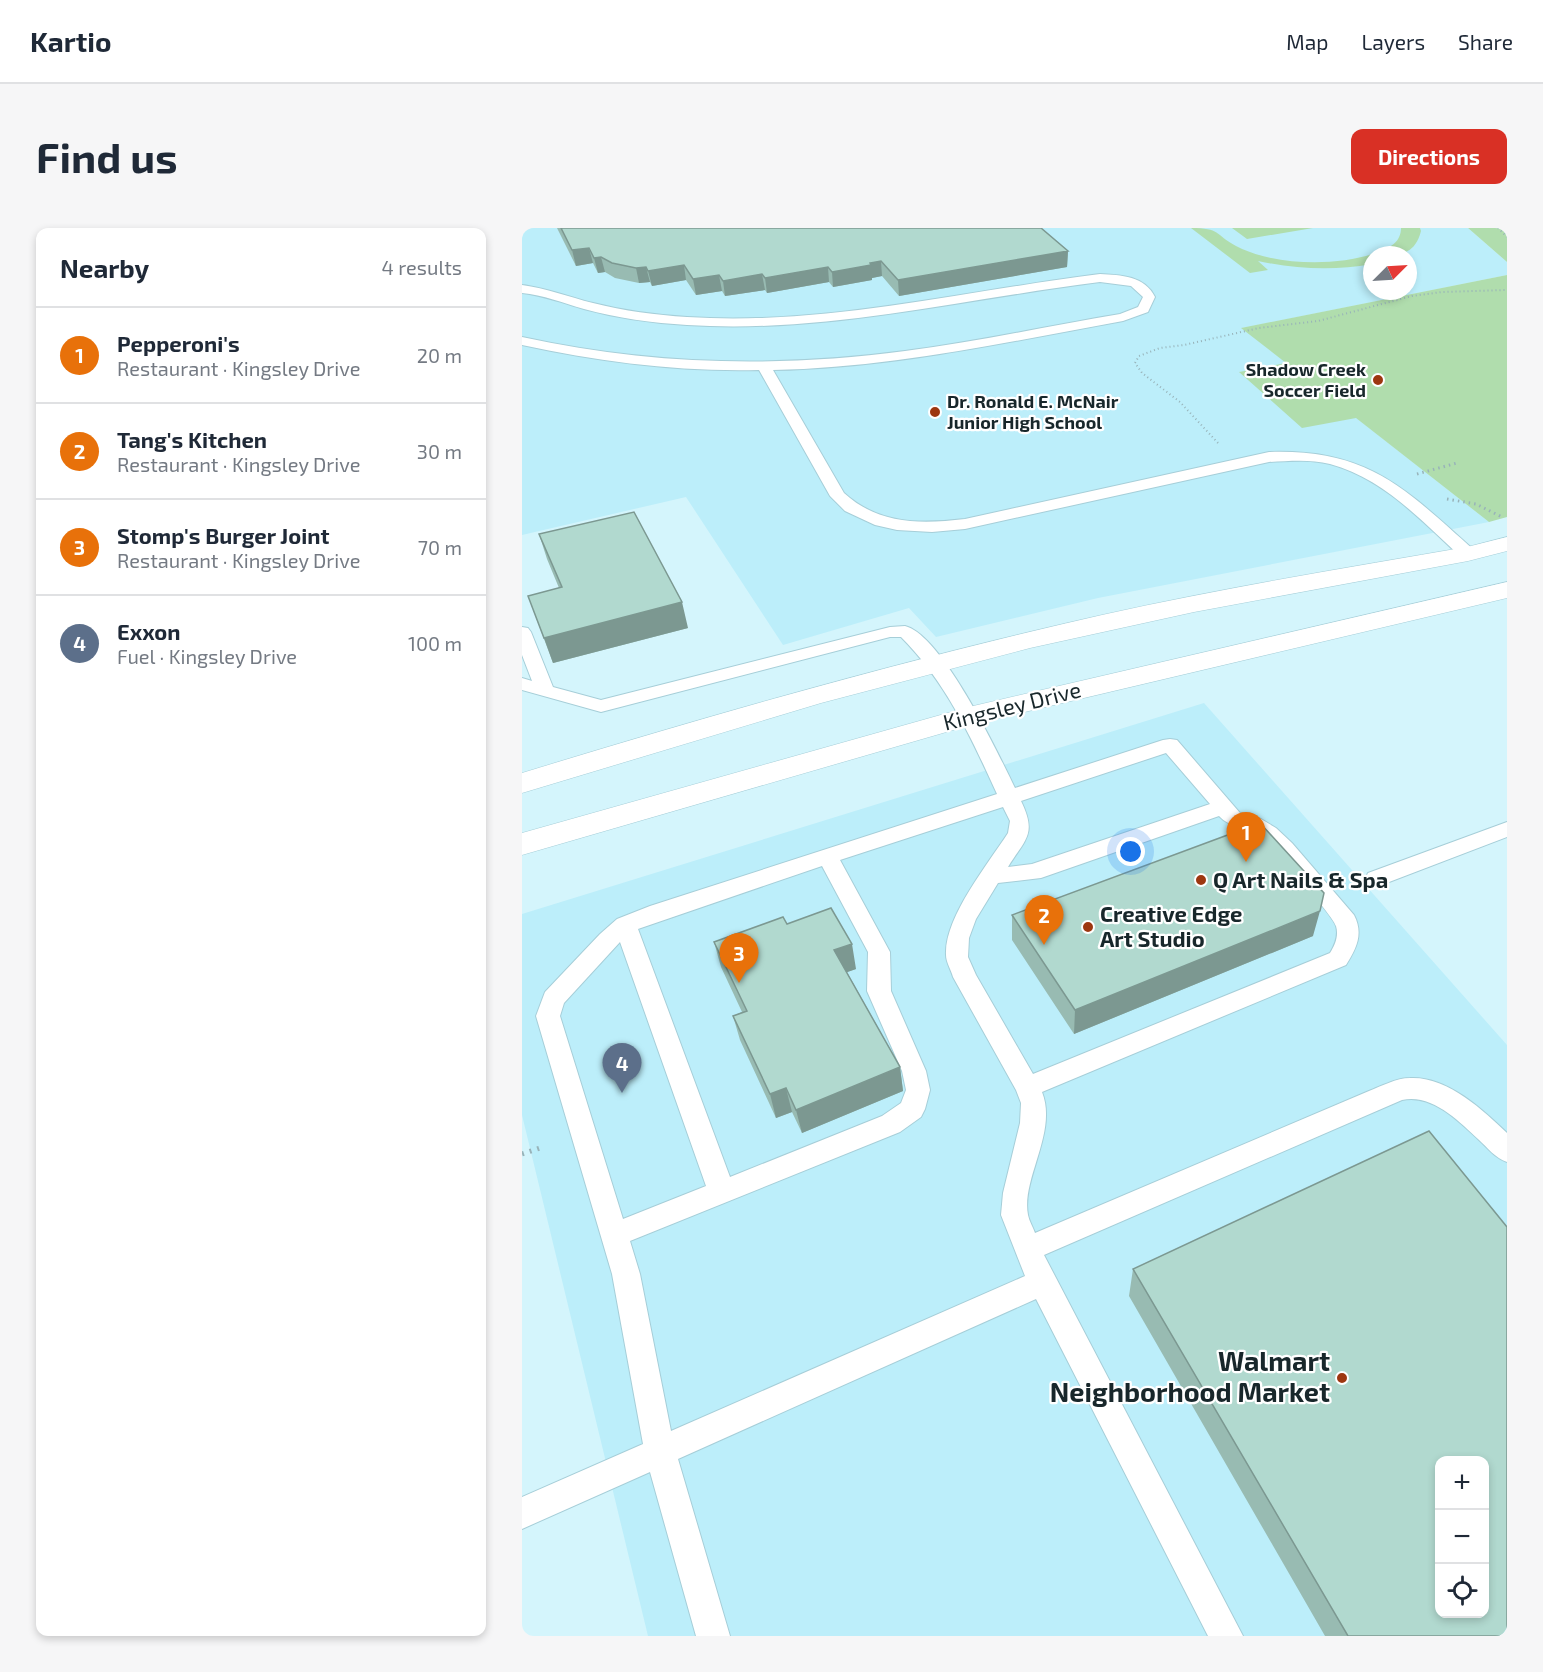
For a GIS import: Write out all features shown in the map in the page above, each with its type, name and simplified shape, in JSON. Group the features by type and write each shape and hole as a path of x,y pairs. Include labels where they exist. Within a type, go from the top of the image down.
{"main road":[{"path":"522,783 684,732 937,664 1112,621 1468,554 1507,544"},
{"path":"1468,554 1507,590"},
{"name":"Kingsley Drive","path":"522,844 969,716 1507,590"}],"lane":[{"path":"522,289 591,306 645,316 677,321 737,323 798,322 855,316 1100,278 1126,281 1139,286 1149,294 1148,302 1143,309 1123,316 904,355 818,364 641,362 582,354 522,341"},
{"path":"763,365 838,496 846,506 890,524 924,528 965,524 1269,457 1304,455 1322,457 1355,466 1386,484 1468,554"},
{"path":"522,684 574,701 601,706 890,632 905,631 927,650 969,716 1020,821 1018,834 965,918 958,938 957,957 964,977 1028,1087 1034,1103 1033,1123 1016,1193 1014,1215 1042,1282 1226,1636"},
{"path":"522,632 545,690"},
{"path":"713,1636 660,1452 626,1274 548,1016 553,999 625,925 658,912 1170,745 1233,818 1254,824 1277,841 1346,921 1350,933 1347,946 1338,959 1028,1087"},
{"path":"992,876 1033,872 1223,807"},
{"path":"1376,879 1507,830"},
{"path":"614,1235 891,1124 912,1109 918,1090 914,1071 879,991 879,952 828,856"},
{"path":"625,925 722,1192"},
{"path":"1027,1249 1378,1098 1411,1088 1434,1095 1469,1114 1493,1134 1507,1151"},
{"path":"522,1514 1042,1282"}],"path":[{"path":"1498,228 1507,237"},
{"path":"1244,463 1219,444 1180,402 1142,373 1135,363 1139,356 1148,351 1231,333 1318,321 1412,296 1507,290"},
{"path":"1422,481 1415,475 1457,463"},
{"path":"1443,498 1470,502 1492,511 1507,521"},
{"path":"522,1154 540,1148"}],"shaded area":[{"name":"Dr. Ronald E. McNair Junior High School","path":"522,228 1468,228 1507,262 1507,275 1417,293 1417,246 1363,246 1363,300 1382,300 1242,328 1489,522 1098,598 936,637 909,608 783,645 686,497 522,535"},
{"path":"1204,703 1507,1045 1507,1636 648,1636 522,1115 522,914"}],"green space":[{"path":"1191,228 1208,229 1251,253 1287,261 1326,262 1363,257 1363,265 1343,268 1287,266 1258,261 1268,270 1250,273"},
{"path":"1232,228 1313,228 1247,239"},
{"path":"1401,228 1420,228 1418,240 1414,246 1391,246 1397,241"},
{"path":"1468,228 1507,228 1507,262"},
{"path":"1507,275 1507,517 1489,522 1356,418 1302,428 1239,372 1286,363 1241,328 1382,300 1417,300 1417,293"}],"building":[{"path":"561,228 1041,228 1068,251 898,280 881,261 832,272 828,267 765,278 762,274 723,281 719,275 693,279 684,265 648,271 646,267 636,268 612,263 601,257 594,258 589,248 572,250"},
{"path":"634,512 682,602 544,638 528,596 562,587 539,534"},
{"path":"1260,823 1324,893 1320,911 1075,1010 1012,915"},
{"path":"831,908 852,944 834,950 900,1067 796,1110 786,1088 770,1094 733,1016 747,1011 714,942 783,917 787,924"},
{"name":"Walmart Neighborhood Market","path":"1429,1131 1507,1227 1507,1636 1348,1636 1133,1269"}],"place":[{"name":"Shadow Creek Soccer Field","path":"1378,380"},
{"name":"Dr. Ronald E. McNair Junior High School","path":"935,412"},
{"name":"Pepperoni's","path":"1246,862"},
{"name":"Q Art Nails & Spa","path":"1201,880"},
{"name":"Creative Edge Art Studio","path":"1088,927"},
{"name":"Tang's Kitchen","path":"1044,945"},
{"name":"Stomp's Burger Joint","path":"739,983"},
{"name":"Exxon","path":"622,1093"},
{"name":"Walmart Neighborhood Market","path":"1342,1378"}]}
